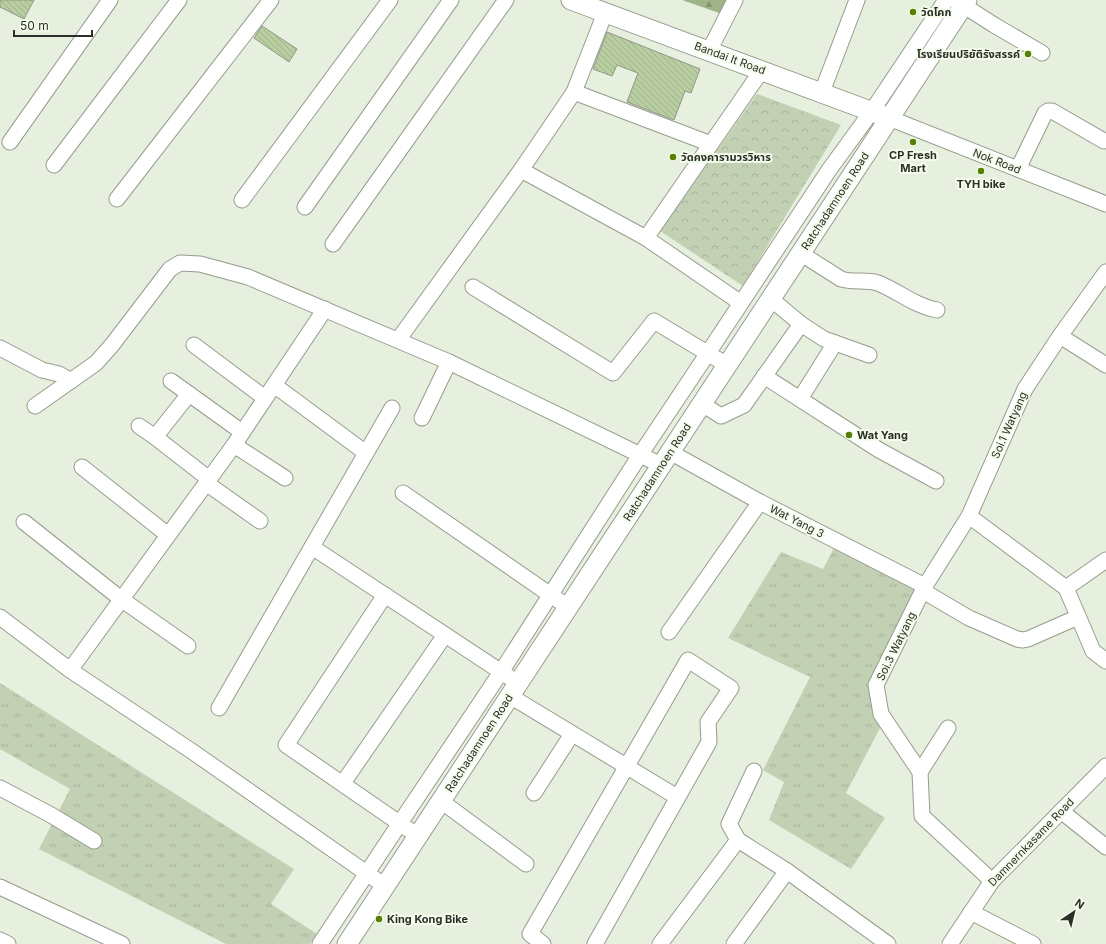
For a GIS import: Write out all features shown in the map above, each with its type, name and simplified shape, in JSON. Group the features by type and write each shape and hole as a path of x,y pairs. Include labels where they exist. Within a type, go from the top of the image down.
{"main road":[{"name":"Bandai It Road","path":"571,0 880,114"},
{"name":"Ratchadamnoen Road","path":"347,944 771,299 800,254 880,114 958,1"}],"street":[{"path":"10,142 110,0"},
{"path":"54,165 180,0"},
{"path":"117,199 271,0"},
{"path":"242,200 390,0"},
{"path":"305,207 451,0"},
{"path":"333,244 506,0"},
{"path":"709,51 735,0"},
{"path":"822,92 857,0"},
{"path":"958,1 994,25 1042,53"},
{"path":"398,340 521,170 574,92 605,13"},
{"path":"646,238 762,70"},
{"path":"574,92 711,144"},
{"path":"1018,169 1045,114 1048,111 1052,111 1104,141"},
{"path":"320,944 451,746 502,672 640,455 829,170 880,114"},
{"name":"Nok Road","path":"880,114 1106,204"},
{"path":"521,170 646,238 741,303"},
{"path":"781,243 841,279 877,283 911,300 937,310"},
{"name":"Wat Yang 3","path":"35,406 96,363 112,345 170,269 180,263 200,264 248,277 449,362 640,455 666,458 760,502 924,588 968,618 1017,639 1028,639 1078,617"},
{"name":"Soi.1 Watyang","path":"924,588 968,516 1025,389 1060,336 1106,272"},
{"path":"473,287 613,373 654,320 727,365"},
{"path":"771,299 801,324 824,339 869,354"},
{"path":"70,670 238,438 325,309"},
{"path":"702,404 721,416 744,405 801,324"},
{"path":"1060,336 1106,365"},
{"path":"800,399 836,343"},
{"path":"194,346 265,398"},
{"path":"0,348 42,370 59,374 71,381"},
{"path":"422,418 449,362"},
{"path":"764,376 879,450 936,481"},
{"path":"171,381 189,394 286,478"},
{"path":"274,385 366,453"},
{"path":"155,437 189,394"},
{"path":"219,708 392,408"},
{"path":"138,426 155,437 207,481 260,521"},
{"path":"82,467 168,535"},
{"path":"403,493 568,607"},
{"path":"669,632 760,502"},
{"path":"968,516 1066,588 1093,650 1106,661"},
{"path":"24,522 121,599 188,646"},
{"path":"312,547 502,672 514,690 572,734 677,797"},
{"path":"1066,588 1106,560"},
{"name":"Soi.3 Watyang","path":"920,772 881,714 876,685 924,588"},
{"path":"385,595 286,745 418,836"},
{"path":"0,617 70,670 193,752 385,886"},
{"path":"343,783 445,634"},
{"path":"543,944 530,934 688,660 731,688 708,722 709,742 595,944"},
{"path":"948,728 920,772 922,816 992,881"},
{"path":"534,793 572,734"},
{"path":"451,746 469,758"},
{"name":"Damnernkasame Road","path":"950,944 992,881 1106,766"},
{"path":"754,771 729,824 738,840 787,871 888,944"},
{"path":"0,788 51,815 94,841"},
{"path":"441,801 526,864"},
{"path":"1060,811 1106,847"},
{"path":"660,944 738,840"},
{"path":"734,944 787,871"},
{"path":"0,887 122,944"},
{"path":"971,912 1033,944"},
{"path":"0,940 8,944"}],"green space":[{"path":"682,0 728,0 722,14"},
{"path":"757,94 841,125 743,286 660,231"},
{"path":"835,546 918,588 869,684 880,728 846,793 885,818 851,869 769,820 784,782 763,770 810,677 728,638 781,552 823,569"},
{"path":"0,683 294,869 271,904 317,934 310,944 226,944 39,849 70,789 0,749"}],"building":[{"path":"0,0 34,0 24,19 0,7"},
{"path":"262,26 297,49 289,62 254,38"},
{"path":"607,32 700,69 691,93 685,91 674,120 627,102 638,73 617,65 612,76 593,69"}],"place":[{"name":"วัดโคก","path":"913,12"},
{"name":"โรงเรียนปริยัติรังสรรค์","path":"1028,54"},
{"name":"CP Fresh Mart","path":"913,142"},
{"name":"วัดคงคารามวรวิหาร","path":"673,157"},
{"name":"TYH bike","path":"981,171"},
{"name":"Wat Yang","path":"849,435"},
{"name":"King Kong Bike","path":"379,919"}]}
